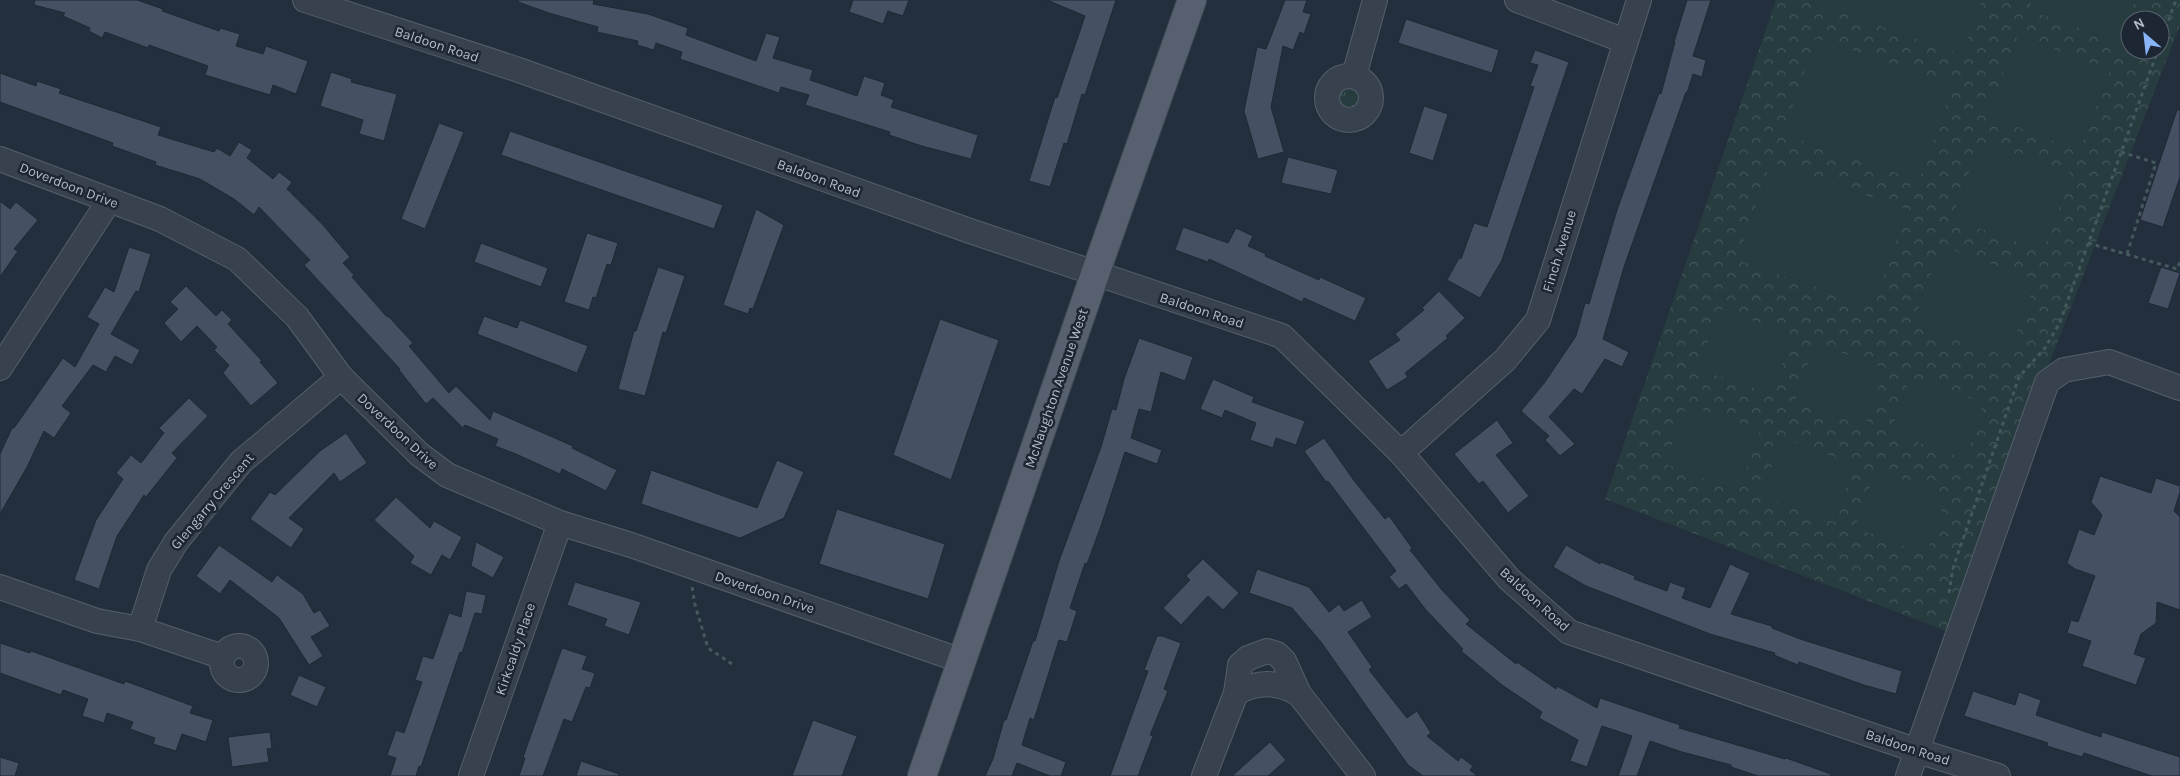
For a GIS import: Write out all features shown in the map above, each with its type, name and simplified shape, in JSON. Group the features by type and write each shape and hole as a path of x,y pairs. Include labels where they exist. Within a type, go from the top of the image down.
{"main road":[{"name":"McNaughton Avenue West","path":"922,776 1095,274 1192,0"}],"street":[{"name":"Baldoon Road","path":"305,0 333,5 1095,274 1282,336 1401,452 1509,579 1569,632 1918,751 1998,776"},
{"path":"1354,76 1375,0"},
{"path":"1517,0 1625,41"},
{"name":"Finch Avenue","path":"1401,452 1505,360 1538,320 1639,0"},
{"name":"Doverdoon Drive","path":"0,159 160,219 237,259 297,318 341,377 419,454 448,475 560,523 962,661"},
{"path":"0,368 109,201"},
{"path":"1908,776 2046,382 2064,370 2109,362 2180,388"},
{"name":"Glengarry Crescent","path":"140,629 159,570 181,535 241,462 341,377"},
{"name":"Kirkcaldy Place","path":"471,776 560,523"},
{"path":"0,587 97,621 140,629 223,657"},
{"path":"1204,776 1236,693 1240,666 1248,658 1267,651 1277,654 1284,661 1299,694 1363,776"},
{"path":"1236,693 1253,684 1278,684 1299,694"}],"path":[{"path":"2170,16 2176,0"},
{"path":"2121,151 2156,164 2127,254"},
{"path":"2088,243 2177,270 2180,262"},
{"path":"698,569 692,588 708,648 732,664"}],"green space":[{"path":"1776,0 2180,0 2180,25 2170,51 2170,10 2120,10 2120,60 2166,60 1946,631 1605,499"},
{"path":"1826,0 1982,0 1962,55 1824,6"},
{"path":"2032,0 2135,0 2131,10 2120,10 2119,42 2028,10"},
{"path":"2018,35 2110,71 2079,151 1987,115"},
{"path":"1816,38 1953,85 1919,181 1783,134"},
{"path":"1350,85 1359,89 1363,98 1359,107 1350,111 1341,107 1337,98 1341,89"},
{"path":"1980,142 2071,173 2043,251 1952,219"},
{"path":"1771,162 1907,210 1873,307 1737,260"},
{"path":"1941,246 2036,280 2008,357 1913,324"},
{"path":"1720,309 1793,335 1771,394 1698,369"},
{"path":"1815,343 1885,368 1865,426 1795,402"},
{"path":"1910,377 1984,403 1965,459 1890,433"},
{"path":"1687,404 1760,431 1738,491 1665,464"},
{"path":"1782,438 1854,464 1834,522 1762,496"},
{"path":"1876,470 1947,496 1926,554 1855,528"}],"building":[{"path":"35,0 137,0 219,31 220,28 240,34 236,46 263,54 266,46 308,61 296,94 273,85 270,95 205,75 208,66 149,45 148,48 105,32 102,38 89,31 90,28 63,16 65,13 34,5"},
{"path":"519,0 594,0 593,4 648,14 688,28 686,35 756,61 766,33 780,37 773,58 813,70 810,80 857,96 864,76 885,83 881,95 894,100 891,107 978,135 971,159 922,146 889,135 890,132 805,105 809,95 781,87 779,93 680,59 682,52 656,43 654,50 637,45 638,41 597,32 598,27 549,13 518,2"},
{"path":"853,0 909,0 903,16 888,11 883,24 849,12"},
{"path":"1047,0 1116,0 1085,95 1082,94 1067,144 1064,143 1050,187 1029,181 1055,97 1057,98 1085,16"},
{"path":"1285,0 1307,0 1303,12 1311,14 1304,34 1300,32 1293,50 1283,46 1271,107 1284,152 1258,159 1244,111 1257,47 1266,49"},
{"path":"1687,0 1711,0 1693,56 1706,60 1702,77 1693,74 1686,92 1624,267 1603,339 1629,352 1622,367 1605,359 1582,394 1574,389 1549,417 1575,444 1560,456 1545,440 1549,436 1521,411 1545,382 1576,336 1585,303 1589,304 1617,210 1659,93 1661,94"},
{"path":"1406,19 1499,50 1492,73 1398,43"},
{"path":"1535,50 1569,62 1502,260 1480,298 1447,280 1459,258 1461,259 1474,223 1487,227 1534,87 1530,86 1538,65 1530,63"},
{"path":"331,72 352,79 351,82 397,94 384,141 359,134 363,120 320,106"},
{"path":"0,73 36,86 37,81 61,89 59,93 161,127 158,135 214,152 217,148 230,156 239,142 252,150 247,158 273,179 279,172 292,182 287,189 322,224 350,257 343,263 354,275 352,277 413,343 409,346 449,393 456,386 490,420 493,411 573,446 572,448 617,470 606,491 562,469 560,474 495,446 498,439 465,425 463,428 433,398 426,404 400,369 304,265 310,260 259,207 254,215 234,199 200,179 155,165 156,162 112,146 113,143 0,102"},
{"path":"1424,106 1448,114 1433,161 1409,153"},
{"path":"2177,110 2180,110 2180,177 2163,227 2140,220"},
{"path":"439,123 464,132 425,229 401,219"},
{"path":"510,131 723,205 714,229 501,155"},
{"path":"1288,157 1338,170 1331,194 1281,183"},
{"path":"0,201 10,209 16,202 38,220 14,249 18,251 0,277"},
{"path":"756,209 784,225 753,309 750,308 748,314 723,305"},
{"path":"1183,227 1228,243 1236,228 1253,236 1248,246 1266,254 1265,256 1319,280 1320,277 1366,298 1355,321 1304,298 1302,302 1209,259 1208,262 1175,250"},
{"path":"587,233 618,243 611,265 607,264 596,298 593,297 589,310 564,302"},
{"path":"481,243 548,268 541,287 474,262"},
{"path":"129,247 151,254 139,292 136,291 111,334 140,350 132,365 115,356 106,372 93,365 62,406 71,413 54,438 44,431 27,467 0,514 0,454 12,428 14,428 63,358 75,367 99,324 87,317 105,287 114,292"},
{"path":"658,267 685,276 666,333 663,332 645,396 618,389 634,331 636,331"},
{"path":"2161,267 2180,273 2168,309 2148,303"},
{"path":"186,286 216,316 222,310 232,320 228,324 262,361 260,362 278,383 251,406 223,373 229,365 214,350 217,347 197,326 181,342 164,323 178,309 170,302"},
{"path":"1439,291 1465,318 1446,336 1448,338 1405,373 1408,377 1387,390 1368,361 1400,340 1395,334 1424,310 1422,308"},
{"path":"484,316 517,328 520,320 588,346 577,373 477,334"},
{"path":"940,319 999,340 951,480 893,455"},
{"path":"1139,338 1193,357 1185,381 1161,372 1151,412 1139,409 1131,438 1162,450 1157,464 1125,452 1101,526 1087,564 1085,563 1070,608 1077,611 1067,642 1059,640 1034,720 1030,718 1022,745 1066,762 1061,776 1050,776 1017,763 1012,776 985,776 993,759 1004,720 1006,720 1033,641 1035,641 1059,561 1101,447 1112,409 1116,410 1124,379"},
{"path":"1213,379 1254,397 1252,402 1305,421 1296,445 1276,438 1273,448 1250,440 1256,423 1225,410 1222,418 1200,409"},
{"path":"189,398 208,416 172,453 177,458 146,497 144,495 117,536 99,589 74,580 96,520 123,479 116,473 131,455 141,463 164,433 159,428"},
{"path":"1497,420 1513,443 1496,455 1529,496 1508,513 1483,481 1479,484 1454,454"},
{"path":"346,433 367,463 340,482 334,473 289,518 304,529 291,548 250,519 270,492 275,495 320,451"},
{"path":"1324,438 1355,482 1385,519 1389,516 1412,548 1410,550 1442,590 1470,620 1466,624 1516,664 1517,662 1556,689 1557,686 1597,708 1600,698 1680,725 1679,728 1786,758 1831,774 1831,776 1758,776 1731,767 1731,765 1650,741 1637,776 1618,776 1632,736 1602,726 1587,767 1570,761 1578,740 1539,718 1542,712 1502,685 1461,651 1463,649 1426,610 1406,584 1399,589 1389,577 1396,571 1304,451"},
{"path":"777,460 804,472 784,518 740,538 641,504 651,470 757,508"},
{"path":"2100,476 2151,493 2156,478 2180,486 2174,511 2180,517 2180,610 2157,602 2156,623 2141,634 2134,654 2146,658 2136,685 2082,666 2091,641 2067,633 2071,620 2078,622 2095,576 2075,569 2067,563 2079,529 2094,535 2102,515 2091,502"},
{"path":"396,497 430,528 434,521 462,537 450,560 442,555 431,575 410,563 414,556 374,520"},
{"path":"837,509 945,544 928,599 819,564"},
{"path":"476,542 504,557 493,578 471,566"},
{"path":"219,545 272,582 277,575 303,594 314,613 320,610 330,626 311,637 323,656 309,665 279,618 230,580 220,594 196,576"},
{"path":"1566,545 1600,564 1601,562 1635,576 1634,579 1667,591 1670,582 1686,588 1682,598 1710,608 1730,564 1750,573 1731,614 1772,626 1772,628 1800,639 1902,671 1896,694 1799,662 1798,665 1774,655 1775,653 1710,634 1586,586 1553,567"},
{"path":"1203,559 1239,593 1223,610 1208,596 1181,625 1163,608 1190,580 1186,576"},
{"path":"1257,569 1309,587 1329,612 1339,604 1344,611 1362,600 1372,617 1348,632 1372,667 1369,670 1407,718 1417,711 1431,733 1427,736 1458,761 1461,757 1473,766 1470,770 1477,776 1423,776 1408,765 1321,642 1292,608 1249,593"},
{"path":"575,582 641,602 629,635 604,626 607,619 567,605"},
{"path":"466,591 486,595 482,614 475,613 421,767 419,766 416,776 390,776 396,758 387,755 396,730 404,733 422,682 415,680 423,656 433,659 449,613 461,617"},
{"path":"1157,636 1181,643 1164,689 1168,691 1150,735 1153,736 1138,776 1110,776 1148,671 1144,670"},
{"path":"0,643 30,653 31,651 124,684 125,681 193,706 190,713 213,720 206,742 182,734 176,751 153,744 155,738 130,729 133,722 107,713 104,723 82,716 88,699 63,690 61,695 0,673"},
{"path":"562,648 587,656 582,669 595,673 590,688 586,687 572,722 564,719 543,776 519,776 525,758 523,757"},
{"path":"299,675 326,687 317,707 290,695"},
{"path":"1973,691 2015,705 2019,692 2041,700 2036,715 2101,737 2102,732 2180,757 2180,776 2152,776 2084,753 2082,757 2047,746 2048,743 1964,716"},
{"path":"813,720 857,736 842,776 792,776"},
{"path":"270,732 272,748 267,749 269,762 232,767 228,737"},
{"path":"1270,742 1286,760 1268,776 1232,776"},
{"path":"0,757 19,763 15,776 0,776"},
{"path":"581,761 619,774 619,776 576,776"}]}
